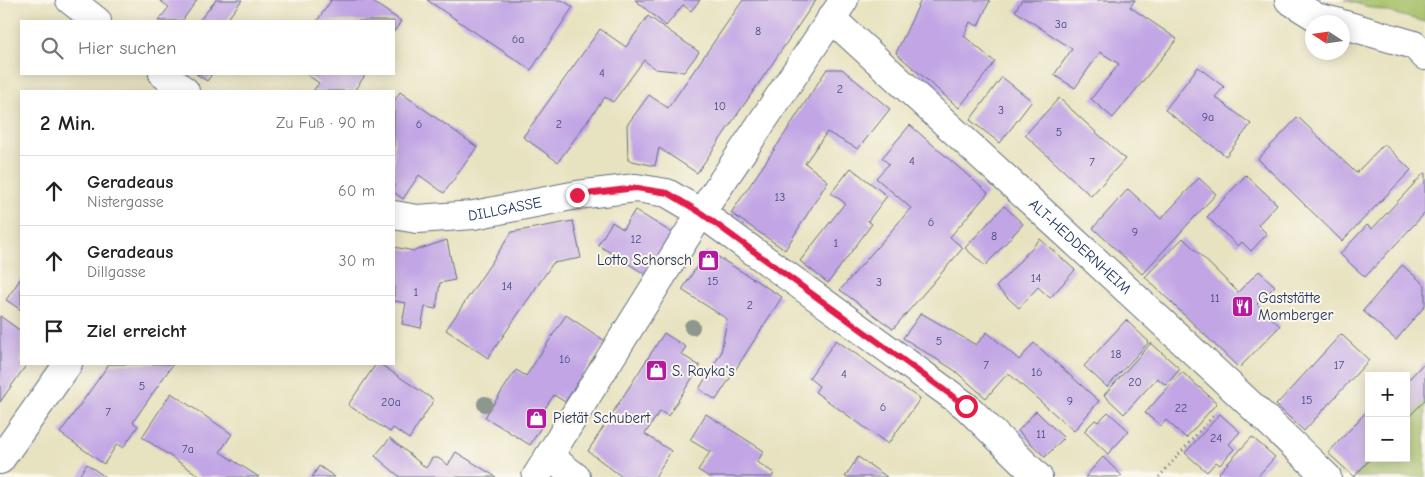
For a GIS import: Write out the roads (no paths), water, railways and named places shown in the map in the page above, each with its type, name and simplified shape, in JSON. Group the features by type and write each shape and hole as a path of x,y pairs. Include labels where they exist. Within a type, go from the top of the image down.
{"street":[{"path":"70,0 96,20"},
{"path":"1289,0 1314,15"},
{"path":"576,477 542,467 701,213 838,9"},
{"name":"ALT-HEDDERNHEIM","path":"838,9 1076,241 1326,477"},
{"path":"1350,26 1414,45 1425,56"},
{"path":"164,75 184,90"},
{"name":"DILLGASSE","path":"395,215 417,219 474,215 577,195 636,188 668,193 701,213 966,406 1038,477"},
{"path":"0,460 67,365"}],"place":[{"name":"Lotto Schorsch","path":"708,260"},
{"name":"Gaststätte Momberger","path":"1242,307"},
{"name":"S. Rayka's","path":"656,371"},
{"name":"Pietät Schubert","path":"537,418"}]}
